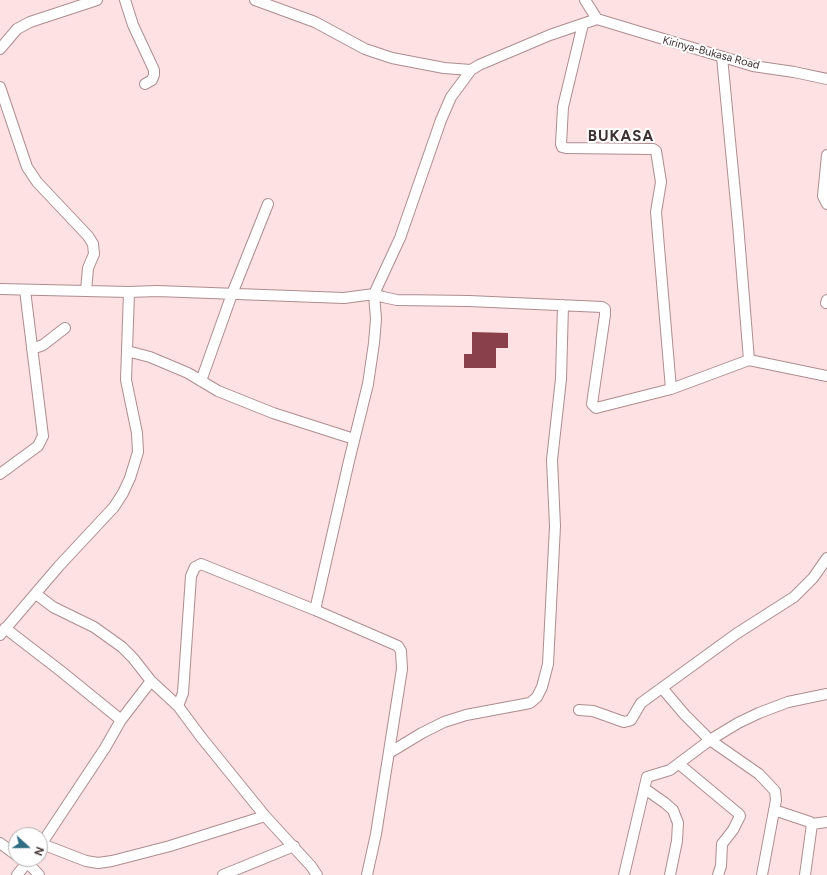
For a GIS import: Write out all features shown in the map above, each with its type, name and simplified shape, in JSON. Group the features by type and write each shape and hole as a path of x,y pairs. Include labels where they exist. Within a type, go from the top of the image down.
{"street":[{"path":"0,49 17,29 30,22 97,0"},
{"path":"125,0 133,25 154,70 152,80 145,84"},
{"path":"255,0 315,22 365,49 392,58 444,68 471,70"},
{"path":"315,610 368,384 376,319 374,294 400,238 441,120 451,97 471,70 486,62 550,35 597,19 585,0"},
{"name":"Kirinya-Bukasa Road","path":"597,19 753,66 827,79"},
{"path":"583,24 563,107 561,144 562,147 566,148 653,149 656,151 661,182 656,212 671,389"},
{"path":"722,57 749,360"},
{"path":"0,87 27,167 37,182 88,236 93,244 94,254 88,268 86,291"},
{"path":"827,155 822,196 827,204"},
{"path":"200,381 232,294 268,204"},
{"path":"0,289 129,292 158,290 344,298 374,294 397,300 598,306 605,309 605,315 592,404 596,408 671,389 749,360 827,376"},
{"path":"0,474 38,446 43,436 24,290"},
{"path":"120,720 62,672 3,632 59,566 114,507 123,493 132,472 138,452 137,433 126,380 129,292"},
{"path":"389,753 422,733 444,722 466,715 530,702 537,697 542,687 549,659 555,526 552,460 561,383 563,304"},
{"path":"32,348 43,345 65,328"},
{"path":"127,351 150,357 182,370 223,394 273,414 354,439"},
{"path":"578,710 593,711 624,722 628,721 641,703 736,634 794,597 813,578 827,558"},
{"path":"178,706 183,693 192,576 195,567 198,565 204,564 398,646 401,651 402,669 395,705 376,834 367,875"},
{"path":"36,594 53,607 94,626 122,647 140,666 151,681 178,706 265,816 312,866 317,875"},
{"path":"48,834 105,748 120,720 151,681"},
{"path":"662,688 685,715 710,740 759,774 775,791 776,800 762,875"},
{"path":"624,875 647,777 670,770 710,740 738,723 759,713 788,702 827,694"},
{"path":"680,764 740,816 733,830 722,844 721,866 718,875"},
{"path":"645,789 673,810 678,823 677,841 670,875"},
{"path":"774,810 812,824 827,822"},
{"path":"48,847 86,861 98,863 112,861 170,846 265,816"},
{"path":"805,875 812,824"},
{"path":"223,875 294,846"},
{"path":"29,867 39,875"}],"building":[{"path":"472,332 508,333 508,348 496,348 496,368 464,368 464,354 472,354"}],"district":[{"name":"BUKASA","path":"621,137"}]}
